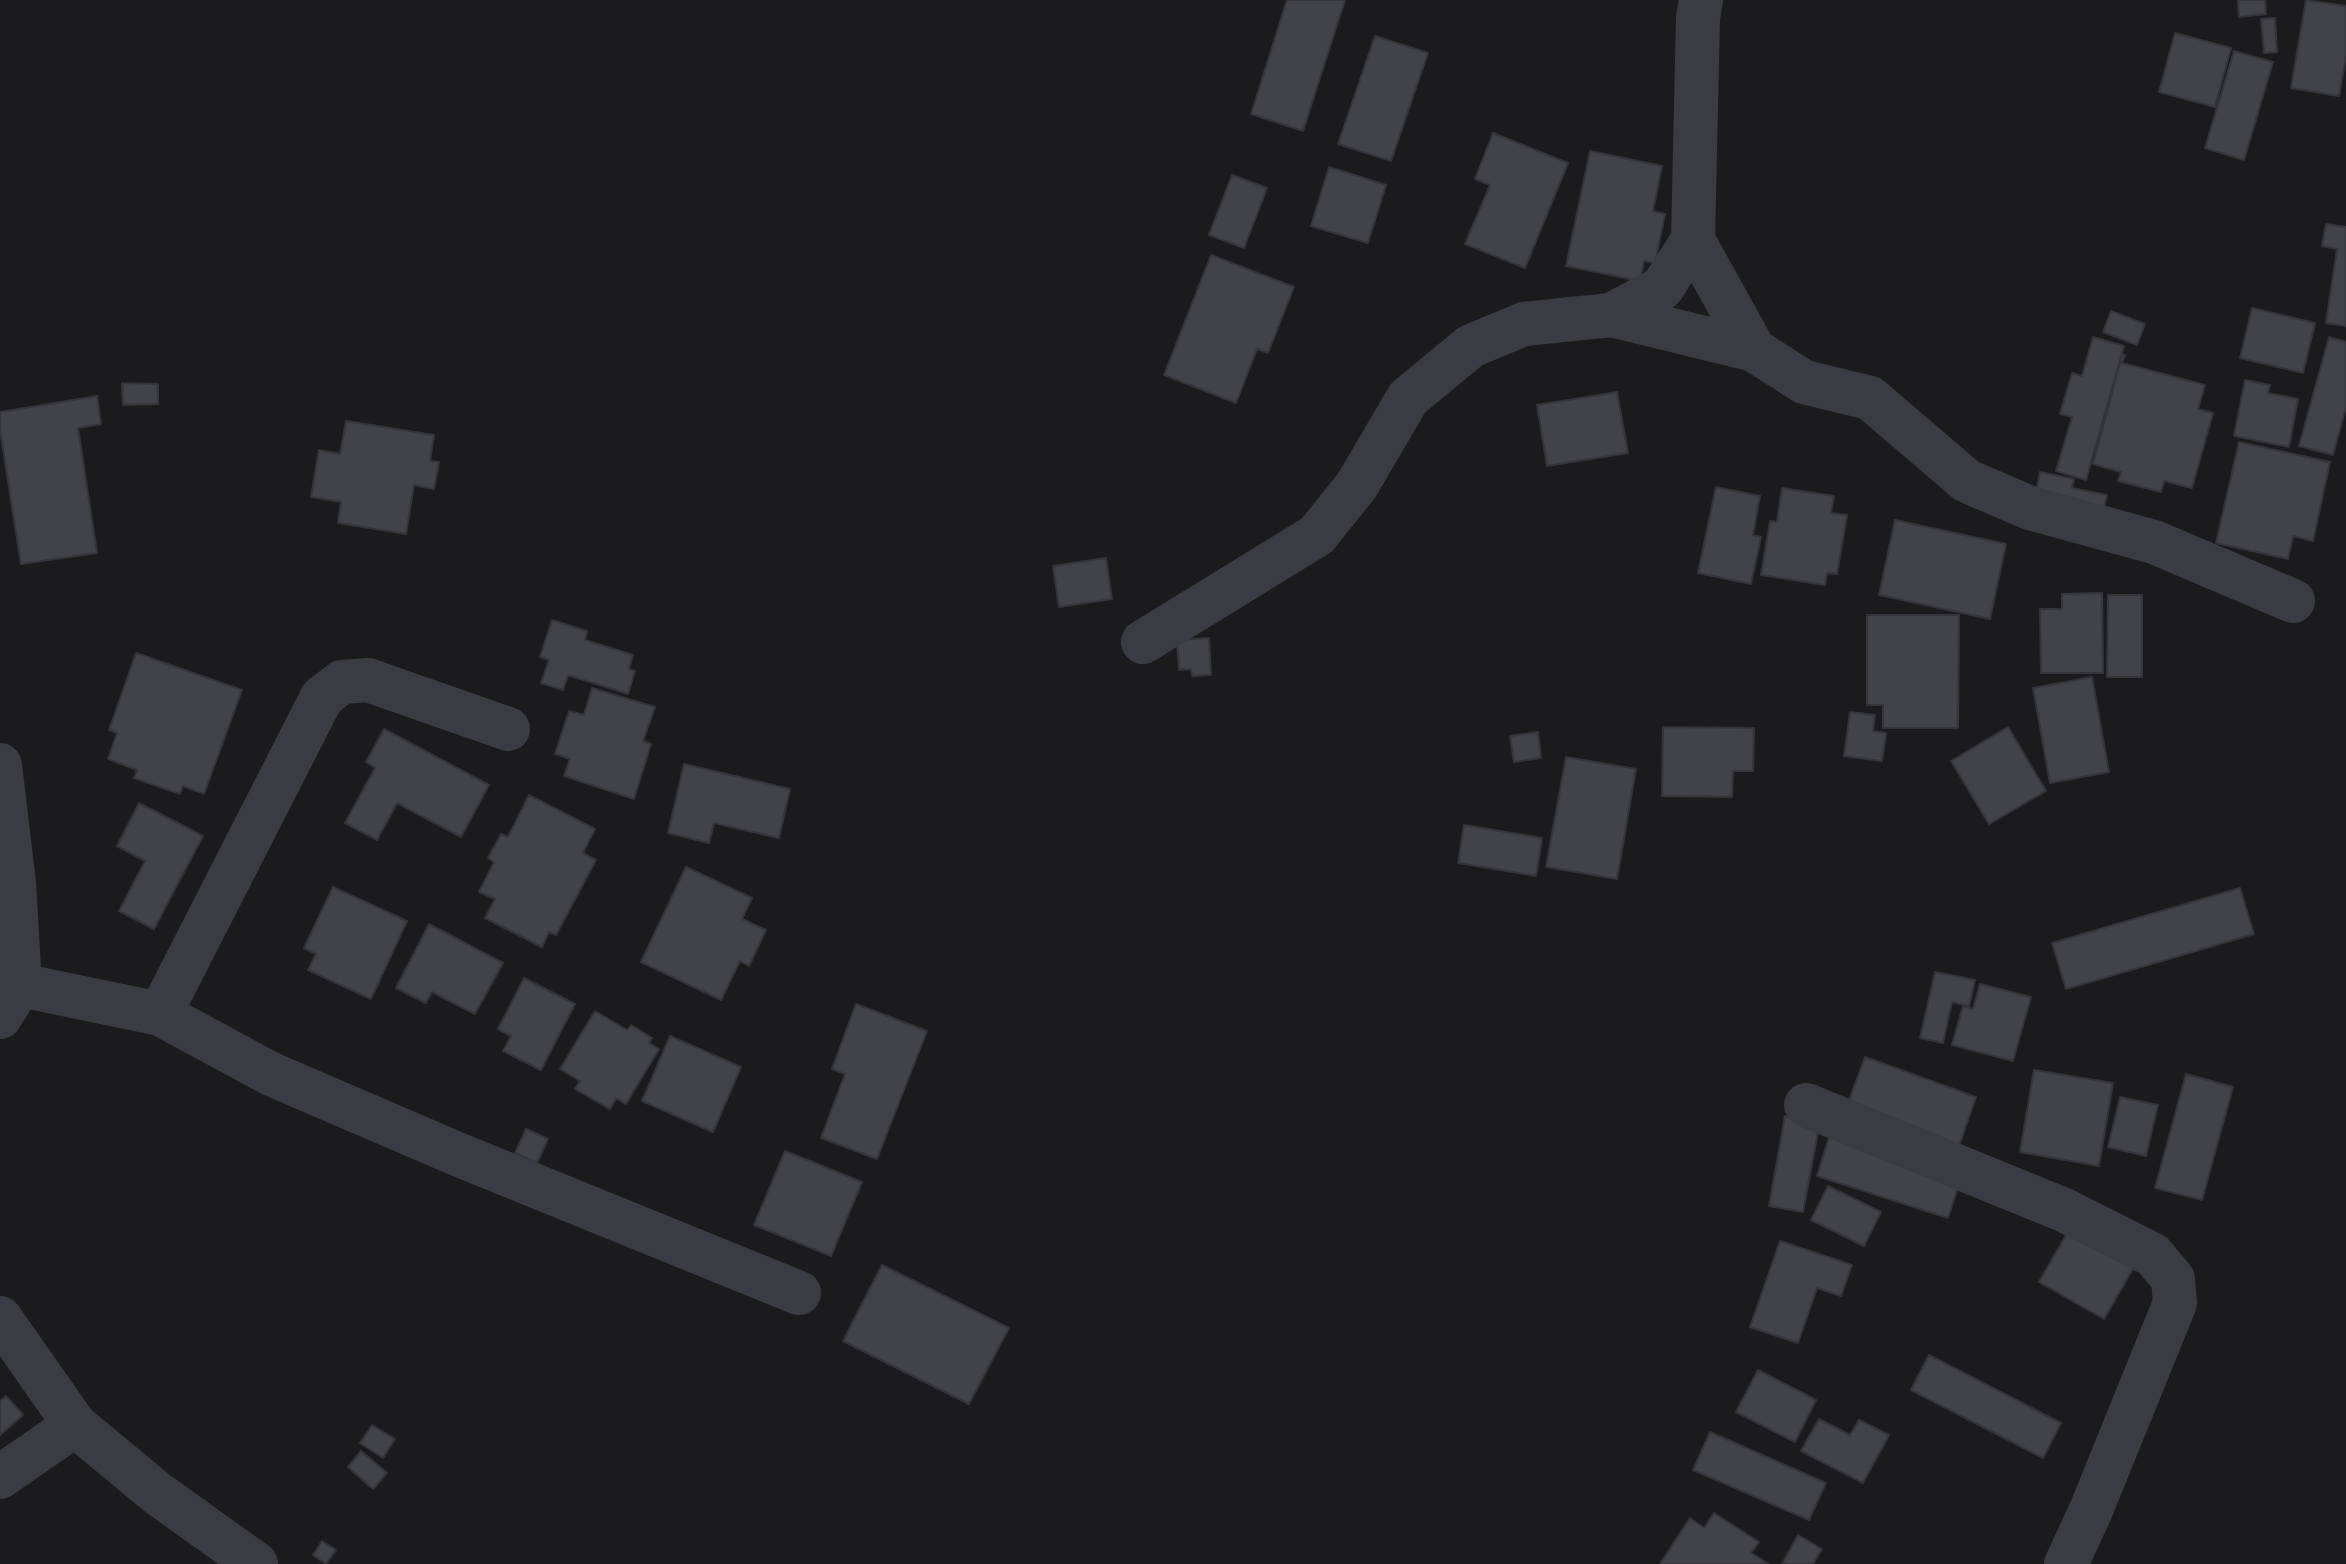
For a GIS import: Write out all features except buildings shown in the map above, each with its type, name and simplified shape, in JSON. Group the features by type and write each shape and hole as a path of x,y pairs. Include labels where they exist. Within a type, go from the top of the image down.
{"street":[{"path":"1701,0 1693,240 1754,350"},
{"path":"1611,315 1662,288 1693,240"},
{"path":"1143,642 1317,535 1357,485 1408,398 1471,346 1524,324 1611,315 1754,350 1804,382 1870,398 1967,481 2030,508 2154,542 2293,601"},
{"path":"160,1014 322,697 342,682 368,680 508,729"},
{"path":"0,765 14,883 10,1001 160,1014 271,1074 457,1154 799,1293"},
{"path":"1806,1105 2064,1210 2153,1255 2173,1279 2175,1303 2066,1564"},
{"path":"0,1318 75,1425 157,1493 256,1564"},
{"path":"0,1477 75,1425"}]}
